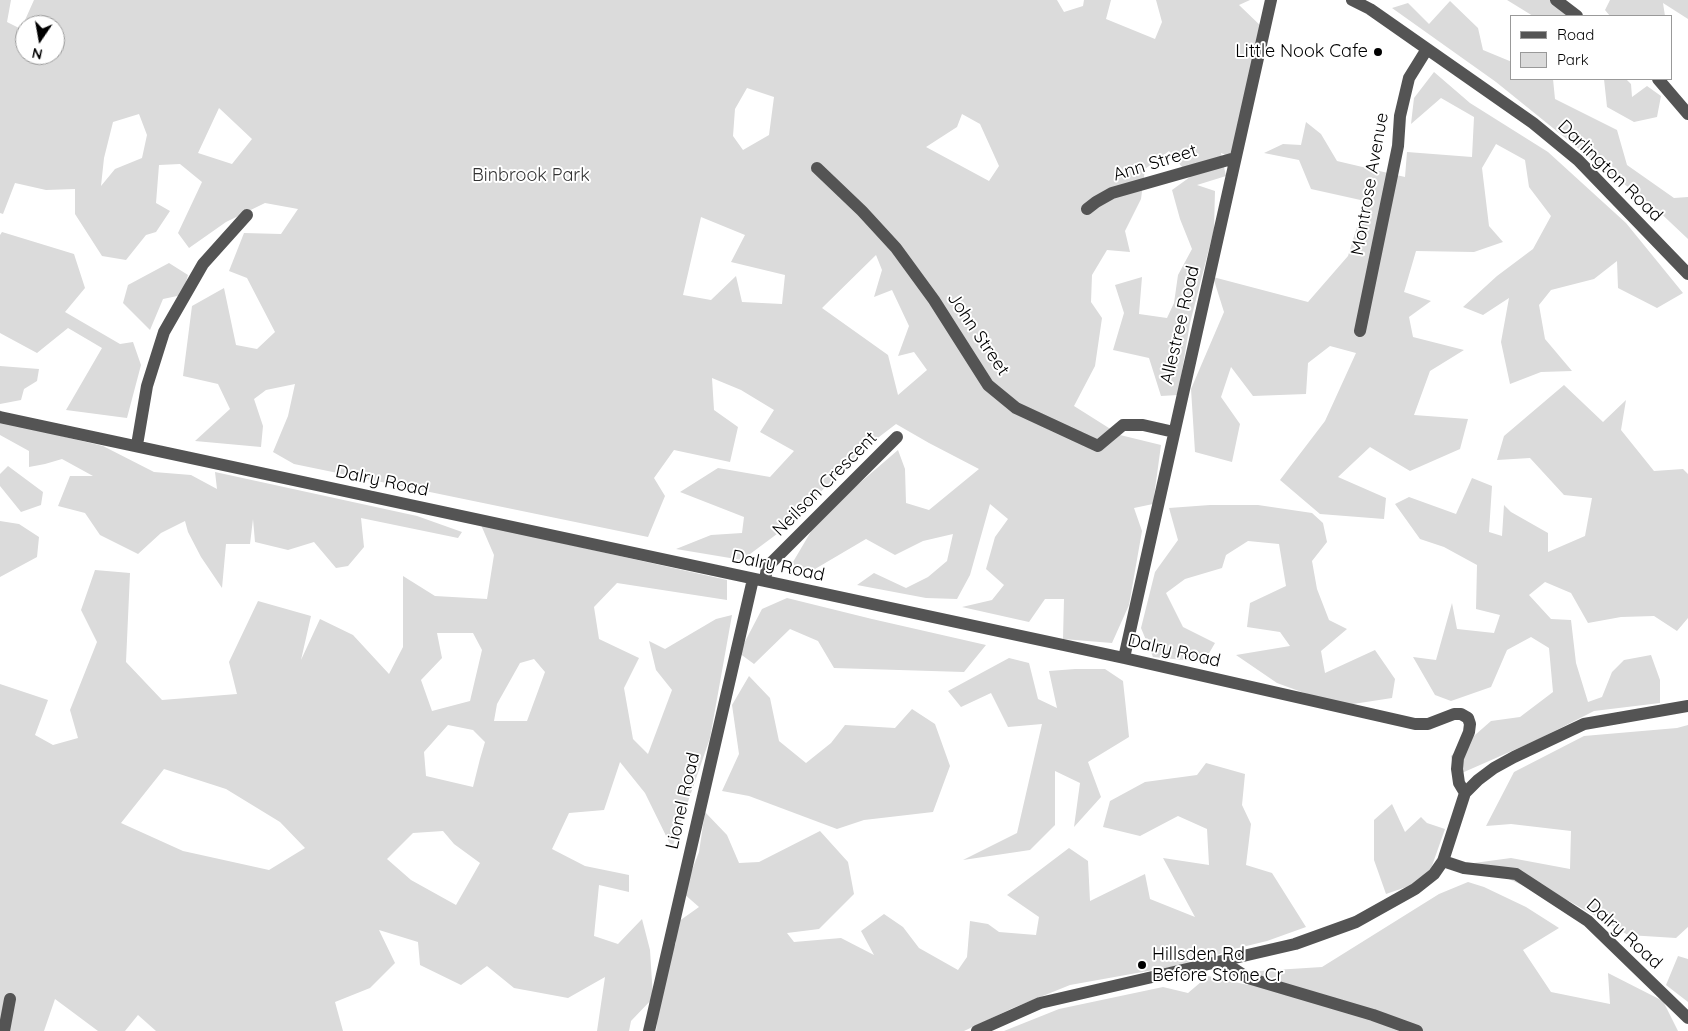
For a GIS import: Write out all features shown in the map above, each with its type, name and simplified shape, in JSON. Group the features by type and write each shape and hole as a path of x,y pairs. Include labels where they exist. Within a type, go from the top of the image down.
{"street":[{"name":"Allestree Road","path":"1124,658 1271,0"},
{"name":"Darlington Road","path":"1352,0 1372,5 1427,49 1533,123 1578,160 1688,274"},
{"path":"1556,0 1576,15"},
{"name":"Montrose Avenue","path":"1360,331 1398,146 1402,107 1409,78 1427,49"},
{"path":"1659,80 1688,114"},
{"name":"Ann Street","path":"1087,209 1112,193 1235,158"},
{"name":"John Street","path":"817,168 862,211 896,248 934,300 988,385 1016,408 1098,446 1123,425 1143,425 1174,432"},
{"path":"136,445 147,386 164,332 202,264 247,215"},
{"name":"Dalry Road","path":"0,417 1124,658 1415,724 1428,724 1454,714 1465,715 1470,724 1469,732 1458,758 1457,769 1459,783 1465,793"},
{"name":"Neilson Crescent","path":"759,580 767,567 897,437"},
{"name":"Lionel Road","path":"649,1031 759,580"},
{"path":"977,1031 1040,1003 1295,944 1356,922 1415,889 1434,874 1443,861 1465,793 1494,768 1584,724 1688,706"},
{"name":"Dalry Road","path":"1443,861 1464,868 1516,874 1588,921 1688,1018"},
{"path":"1222,961 1248,978 1373,1015 1417,1031"},
{"path":"4,1031 10,999"}],"green space":[{"name":"Binbrook Park","path":"0,0 11,0 7,22 15,26 15,65 65,65 65,15 27,15 34,0 1057,0 1064,12 1083,6 1084,0 1111,0 1106,19 1155,39 1162,22 1156,0 1250,0 1239,5 1264,29 1233,158 1221,153 1226,176 1197,185 1215,191 1214,229 1190,323 1178,395 1161,396 1149,358 1113,350 1124,313 1115,285 1142,277 1139,314 1167,318 1174,303 1178,275 1192,249 1180,219 1172,190 1190,177 1169,151 1145,169 1141,199 1125,231 1130,252 1107,250 1092,275 1091,302 1102,318 1095,366 1074,406 1120,435 1161,445 1153,504 1134,508 1142,531 1129,605 1112,643 1063,639 1064,599 1045,599 1029,622 962,607 992,600 1004,585 986,569 995,537 1008,519 990,504 970,575 957,599 926,598 857,585 874,573 906,588 928,577 947,561 953,534 923,541 895,555 866,539 815,569 790,567 819,518 898,450 905,469 906,503 929,510 979,469 896,424 862,450 785,528 742,560 676,549 711,535 742,533 744,517 680,492 718,468 770,477 794,451 760,432 774,410 741,390 712,378 714,410 738,427 730,462 674,450 654,478 665,496 648,537 294,464 273,452 288,416 295,384 266,390 254,399 263,426 261,447 195,441 230,409 218,384 183,376 192,306 224,288 236,345 257,349 275,332 247,278 229,271 244,233 281,234 298,209 265,203 226,222 189,248 178,233 202,182 180,164 159,165 156,203 170,211 156,232 146,235 126,260 102,256 75,214 75,189 46,190 15,183 3,214 0,213","holes":["747,88 774,97 769,135 743,150 733,136 735,109","219,108 252,139 232,164 198,153","139,114 147,135 142,158 115,169 101,186 104,158 113,122","962,114 980,124 999,166 989,181 926,147 957,127","701,217 745,235 731,262 785,275 782,304 742,302 736,276 711,300 683,295","876,255 882,270 874,297 892,290 909,326 898,356 914,352 927,370 898,395 888,355 822,308"]},
{"path":"1507,0 1555,0 1575,15 1531,15"},
{"path":"1610,0 1688,0 1688,19 1663,3 1665,15 1609,15 1605,10"},
{"path":"1450,1 1478,28 1483,50 1510,61 1510,80 1553,80 1555,99 1617,130 1627,165 1674,198 1688,197 1688,239 1652,205 1600,166 1496,82 1392,8 1408,3 1429,24"},
{"path":"1434,72 1470,103 1548,152 1626,223 1683,293 1657,308 1618,288 1617,261 1594,279 1551,290 1539,305 1545,339 1572,371 1541,372 1510,384 1501,342 1509,298 1483,315 1463,307 1497,276 1533,249 1551,216 1529,187 1525,160 1496,144 1482,168 1489,226 1503,242 1474,252 1416,251 1404,292 1431,301 1409,317 1413,337 1464,350 1430,371 1414,415 1468,419 1460,449 1410,471 1370,447 1338,477 1386,498 1384,519 1320,514 1280,480 1325,421 1356,353 1330,346 1308,363 1306,394 1253,396 1231,367 1221,397 1240,424 1232,462 1195,452 1191,389 1224,312 1213,277 1308,302 1348,256 1365,201 1311,189 1299,160 1264,153 1283,144 1301,145 1306,122 1321,134 1337,161 1405,177 1407,152 1472,157 1474,117 1441,98 1411,124 1414,98"},
{"path":"1604,80 1627,80 1631,84 1632,97 1647,86 1661,96 1657,117 1634,122 1607,107"},
{"path":"2,232 74,254 85,288 65,312 120,344 133,342 141,365 127,418 66,410 102,348 68,328 37,353 0,333 0,235"},
{"path":"169,263 188,275 182,295 163,299 150,330 123,303 128,285"},
{"path":"0,366 39,369 37,381 24,389 21,400 0,404"},
{"path":"1564,385 1603,422 1626,400 1621,430 1654,471 1683,469 1688,474 1688,618 1677,631 1654,616 1621,617 1588,623 1571,593 1545,582 1529,595 1551,619 1571,620 1576,663 1588,702 1602,697 1612,672 1624,660 1651,655 1660,680 1660,703 1594,711 1539,739 1455,776 1451,756 1491,721 1520,717 1553,692 1549,648 1531,637 1507,650 1491,687 1451,701 1435,695 1413,657 1436,660 1452,603 1457,629 1494,633 1500,615 1476,609 1477,565 1444,547 1420,539 1395,504 1409,497 1456,514 1472,478 1492,486 1489,532 1502,536 1504,505 1511,512 1548,533 1548,552 1585,536 1592,498 1564,495 1530,458 1497,460 1504,436"},
{"path":"0,410 19,426 103,446 154,472 191,475 217,489 215,472 417,516 462,532 458,538 361,518 364,547 348,566 336,568 314,542 288,550 255,542 253,519 250,544 226,544 222,588 201,557 188,532 185,521 161,533 138,554 100,535 85,513 58,506 70,476 93,476 62,459 29,467 29,451 0,435"},
{"path":"8,466 43,492 41,505 21,512 0,486 0,474"},
{"path":"1210,505 1258,505 1312,513 1323,523 1327,542 1312,561 1317,589 1329,620 1347,629 1321,651 1325,673 1375,650 1395,679 1392,698 1340,706 1277,683 1236,655 1290,646 1280,632 1247,627 1250,603 1286,586 1279,544 1248,541 1226,555 1222,568 1185,579 1166,593 1183,627 1215,643 1204,662 1153,657 1141,628 1155,572 1178,540 1169,508"},
{"path":"0,521 19,524 39,537 37,557 0,577"},
{"path":"481,525 727,580 727,600 617,583 594,607 599,639 639,658 624,688 633,739 648,754 672,690 656,670 649,641 665,649 716,619 732,615 710,738 672,848 645,793 620,762 604,810 569,813 552,849 585,866 629,875 629,892 599,885 594,936 618,944 642,919 650,950 653,998 631,1021 629,1031 597,1031 605,977 568,998 514,988 487,966 461,985 420,965 418,942 379,930 395,963 370,988 335,1002 343,1031 156,1031 138,1015 125,1031 98,1031 55,999 44,1031 0,1031 0,684 48,700 35,735 53,745 78,738 70,710 97,642 81,610 95,570 130,573 126,662 162,700 237,694 229,662 258,601 311,616 301,660 320,619 353,635 389,674 403,647 403,576 435,596 487,599 494,555","holes":["437,633 473,633 482,650 470,701 432,711 421,680 442,658","534,659 545,672 527,721 494,721 497,704 520,663","448,725 473,730 485,742 473,787 426,776 424,752","164,769 226,789 280,822 305,848 269,870 183,851 121,823","443,831 454,844 480,863 456,905 411,880 387,859 413,833"]},
{"path":"787,598 986,645 964,672 834,668 818,641 790,629 754,664 739,653 762,609"},
{"path":"1009,658 1029,663 1038,699 1057,708 1049,671 1105,669 1123,681 1129,737 1088,762 1101,797 1074,827 1080,783 1055,771 1055,825 1030,850 963,860 1017,833 1042,724 1008,727 991,693 961,707 948,691"},
{"path":"749,676 770,698 779,741 806,763 831,743 845,725 895,728 912,709 935,724 950,766 933,812 864,820 837,829 749,796 722,791 739,754 732,705"},
{"path":"1688,725 1688,927 1676,938 1628,935 1569,901 1524,886 1474,863 1511,858 1570,869 1571,831 1511,824 1486,826 1514,772 1584,736 1677,728"},
{"path":"1206,763 1245,774 1242,805 1251,824 1246,865 1272,873 1306,927 1267,941 1230,950 1198,962 1070,985 1013,1008 964,1031 656,1031 664,967 676,943 675,924 699,907 683,893 699,852 705,812 727,835 739,863 759,862 820,831 848,862 854,894 819,929 787,933 794,942 841,938 874,955 861,931 884,914 903,927 919,948 958,970 967,957 970,921 988,924 999,932 1036,935 1039,917 1007,895 1069,848 1088,861 1090,901 1145,874 1150,899 1195,917 1163,858 1209,865 1207,829 1178,816 1140,836 1103,827 1110,801 1145,782 1197,775"},
{"path":"1392,804 1405,832 1421,817 1427,823 1445,829 1427,880 1386,894 1374,860 1374,820"},
{"path":"1468,882 1484,887 1526,907 1559,928 1523,950 1551,992 1610,1004 1608,973 1663,1001 1678,1031 1004,1031 1059,1009 1163,987 1188,993 1208,976 1248,985 1259,971 1322,967 1439,894"},
{"path":"1678,956 1688,959 1688,1002 1666,985"}],"place":[{"name":"Little Nook Cafe","path":"1378,52"},
{"name":"Hillsden Rd Before Stone Cr","path":"1142,965"}]}
